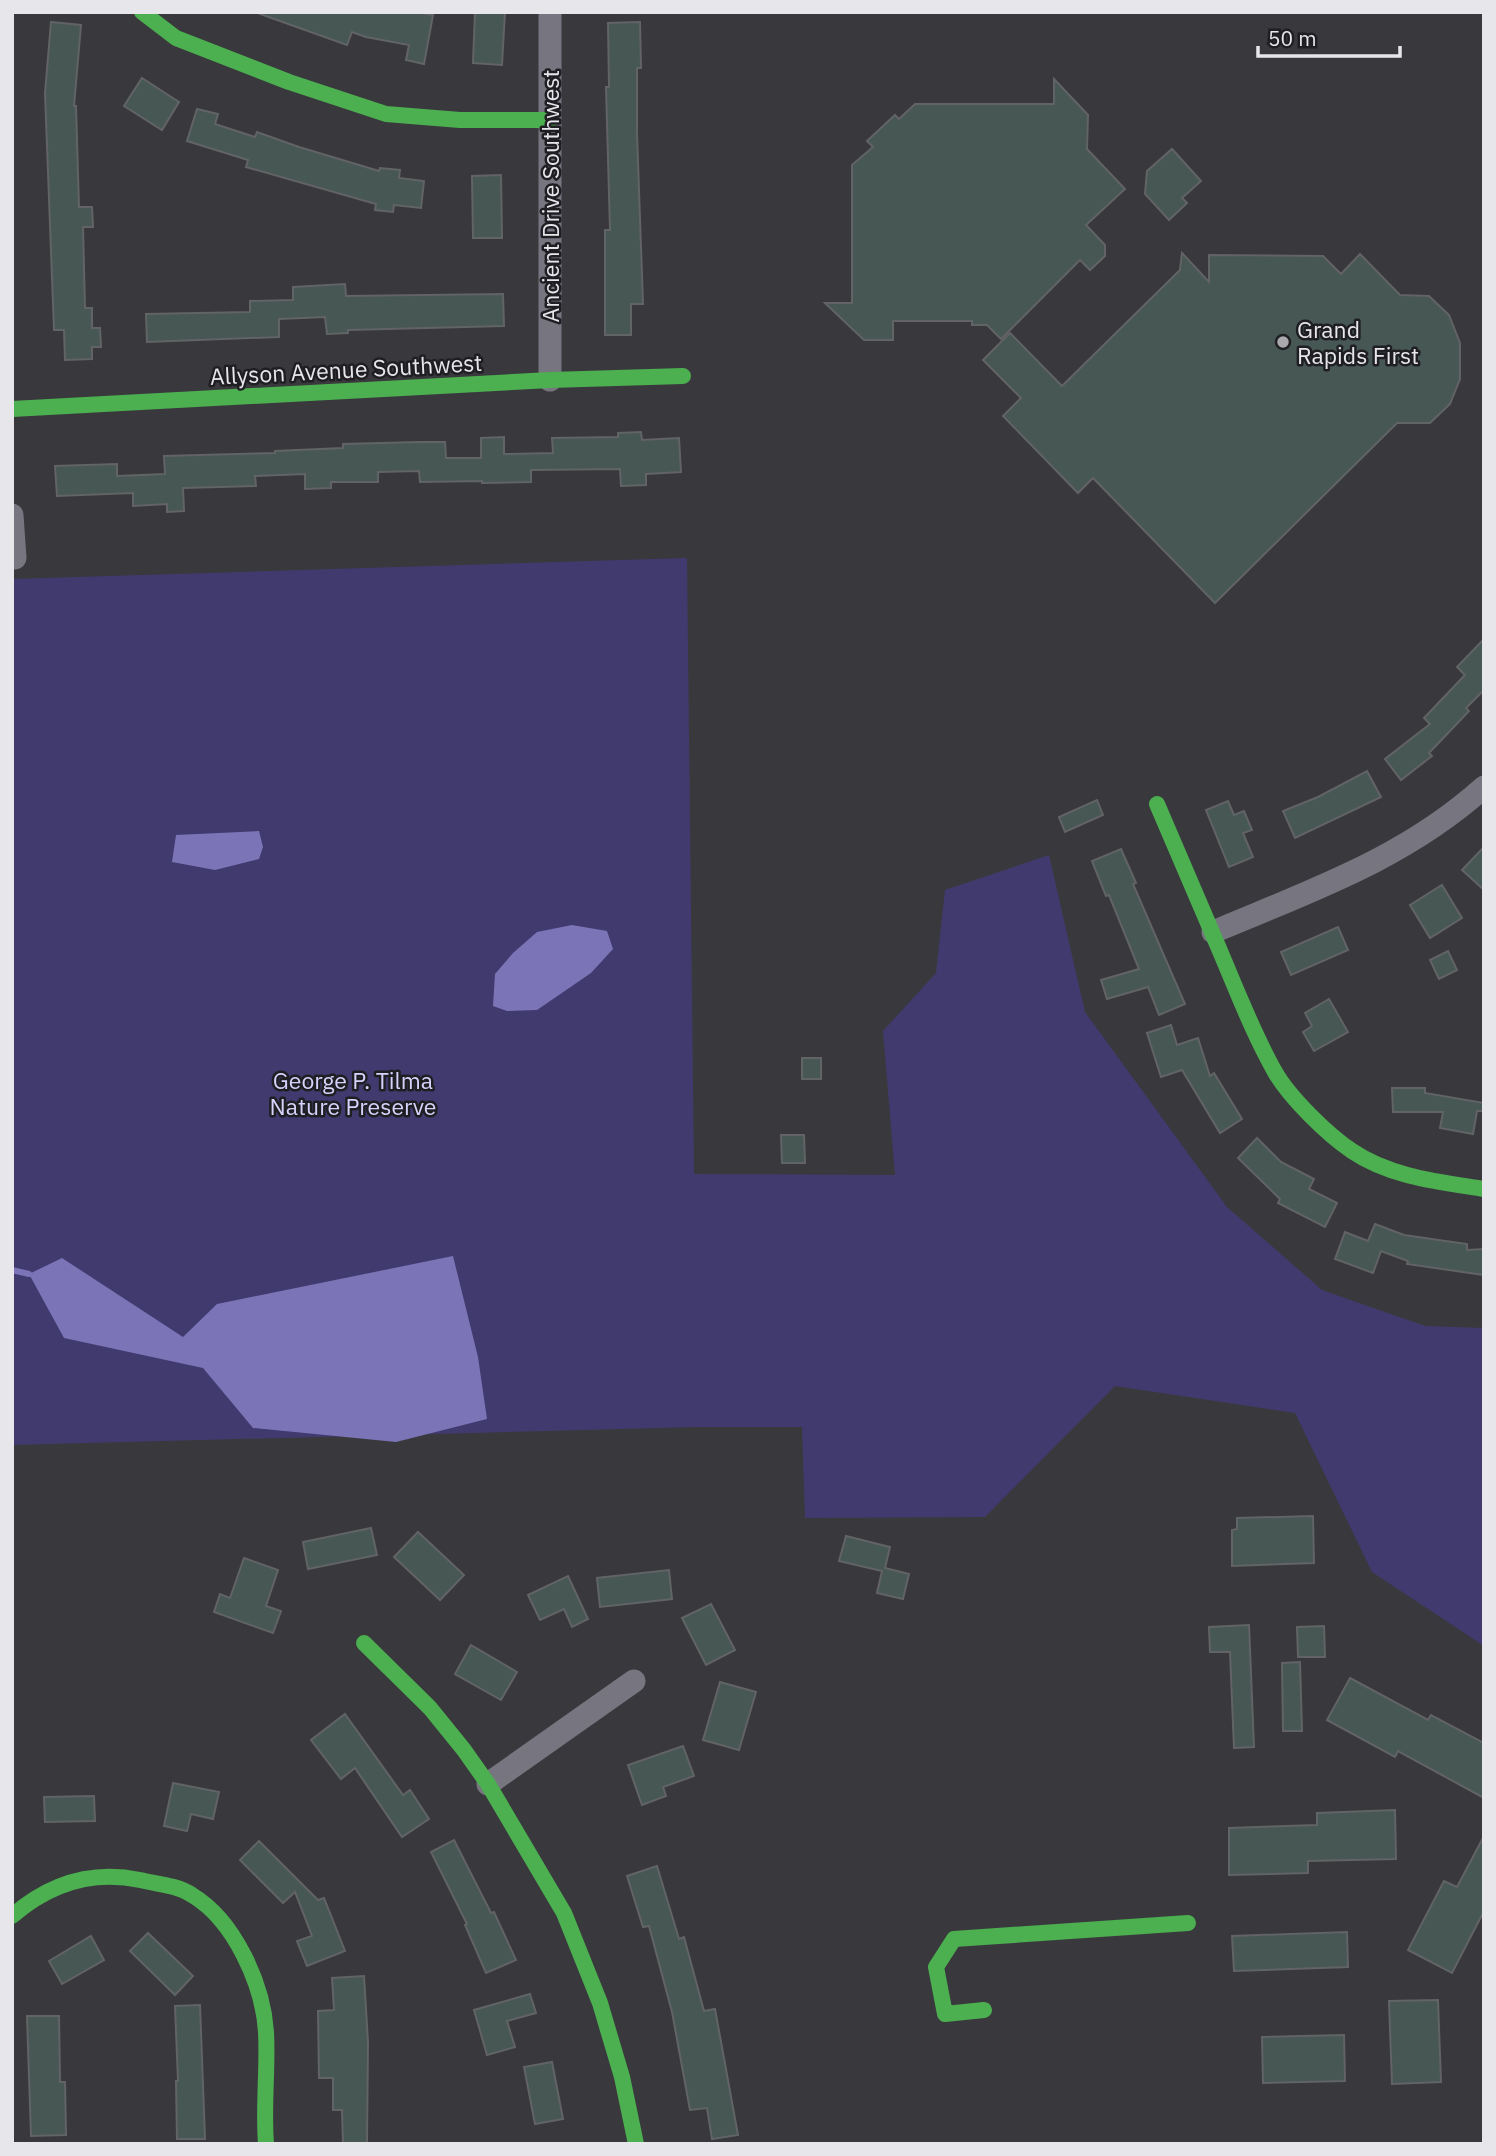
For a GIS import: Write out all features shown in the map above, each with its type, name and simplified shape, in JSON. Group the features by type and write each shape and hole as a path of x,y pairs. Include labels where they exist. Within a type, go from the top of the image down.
{"street":[{"path":"142,12 176,38 289,82 386,114 460,120 550,120"},
{"name":"Ancient Drive Southwest","path":"550,12 550,380"},
{"name":"Allyson Avenue Southwest","path":"12,409 550,380 683,376"},
{"path":"12,515 15,558"},
{"path":"1213,932 1379,861 1419,837 1484,787"},
{"path":"1157,804 1255,1033 1276,1074 1302,1105 1326,1130 1353,1152 1391,1170 1429,1180 1484,1189"},
{"path":"364,1643 430,1708 488,1784 564,1913 600,2003 622,2077 636,2144"},
{"path":"488,1784 634,1681"},
{"path":"12,1916 25,1903 54,1886 89,1878 125,1877 187,1892 210,1911 232,1934 245,1956 261,2003 266,2029 266,2144"},
{"path":"984,2010 945,2014 936,1967 954,1940 1188,1923"}],"green space":[{"name":"George P. Tilma Nature Preserve","path":"687,558 694,1174 895,1175 883,1031 936,973 945,890 1049,855 1085,1012 1227,1207 1322,1290 1425,1326 1484,1328 1484,1646 1372,1572 1295,1413 1115,1386 985,1517 805,1518 802,1427 696,1427 12,1445 12,579"}],"shaded area":[{"path":"259,831 263,847 259,859 215,870 172,862 176,835"},
{"path":"572,925 607,931 613,949 591,973 537,1010 507,1011 493,1006 495,974 513,953 537,932"},
{"path":"453,1256 478,1357 487,1419 396,1442 253,1428 203,1368 64,1338 29,1274 62,1258 183,1337 217,1304"}],"building":[{"path":"416,12 433,15 424,64 406,60 409,45 352,32 347,45 260,14"},
{"path":"475,12 505,12 502,65 473,63"},
{"path":"51,22 81,25 74,106 79,207 92,207 93,227 83,227 85,308 92,308 92,328 100,328 101,347 92,347 92,359 65,360 64,330 54,330 45,93"},
{"path":"640,22 641,68 637,68 637,133 643,304 631,304 631,335 605,335 605,230 610,230 606,87 609,87 608,23"},
{"path":"142,78 179,102 162,130 124,106"},
{"path":"1054,79 1088,115 1087,149 1125,189 1086,225 1105,245 1105,256 1090,270 1080,260 1001,339 987,325 972,325 972,321 893,321 893,340 864,340 825,303 852,303 852,165 873,147 867,141 895,115 899,119 915,104 1054,104"},
{"path":"197,109 218,114 215,124 255,137 257,132 379,171 380,168 400,170 399,178 424,181 421,208 394,205 393,212 375,210 376,204 246,167 248,160 187,141"},
{"path":"1172,149 1201,181 1182,198 1187,203 1169,220 1145,194 1147,171"},
{"path":"501,175 502,238 473,238 472,176"},
{"name":"Grand Rapids First","path":"1182,253 1209,282 1209,255 1323,256 1341,274 1360,254 1400,295 1429,296 1449,315 1460,343 1460,379 1450,404 1430,423 1397,423 1215,603 1093,478 1078,493 1003,416 1021,398 983,360 1010,333 1062,386 1180,270"},
{"path":"345,284 346,296 503,294 504,326 348,330 348,333 327,334 325,317 279,319 279,337 147,342 146,314 250,312 250,301 293,300 293,287"},
{"path":"641,432 642,440 679,438 681,472 646,474 646,485 621,486 620,469 531,470 531,482 482,483 420,482 419,471 378,472 378,482 331,482 331,488 305,489 305,474 255,476 256,486 183,488 184,511 167,512 167,504 133,506 133,493 57,496 55,466 117,464 117,476 165,474 164,456 275,453 343,448 343,444 419,442 445,442 446,458 481,458 481,438 504,437 504,454 553,453 552,438 618,437 618,433"},
{"path":"1484,639 1484,690 1466,708 1469,711 1429,753 1432,756 1401,780 1385,759 1430,724 1424,718 1465,675 1457,667"},
{"path":"1367,771 1381,797 1295,838 1283,811 1318,797"},
{"path":"1097,800 1103,815 1065,832 1059,817"},
{"path":"1228,801 1234,815 1244,811 1252,830 1243,833 1253,857 1229,867 1206,810"},
{"path":"1484,847 1484,890 1462,870"},
{"path":"1121,849 1136,883 1133,884 1185,1004 1159,1015 1148,987 1107,999 1101,980 1139,969 1092,861"},
{"path":"1442,885 1462,918 1430,938 1410,905"},
{"path":"1338,927 1348,950 1291,975 1281,952"},
{"path":"1448,951 1457,970 1439,979 1430,960"},
{"path":"1329,999 1348,1032 1314,1051 1303,1032 1312,1026 1305,1013"},
{"path":"1171,1025 1177,1045 1198,1038 1210,1076 1214,1073 1242,1119 1220,1133 1182,1070 1161,1077 1147,1033"},
{"path":"802,1058 821,1058 821,1079 802,1079"},
{"path":"1392,1088 1425,1088 1425,1093 1484,1103 1484,1111 1477,1111 1473,1134 1440,1128 1443,1112 1393,1112"},
{"path":"781,1135 804,1135 805,1163 782,1163"},
{"path":"1257,1138 1281,1162 1314,1179 1309,1189 1337,1203 1325,1227 1278,1203 1280,1199 1238,1158"},
{"path":"1375,1224 1404,1235 1467,1244 1467,1250 1484,1249 1484,1275 1407,1264 1408,1261 1381,1251 1373,1273 1335,1259 1345,1232 1368,1241"},
{"path":"1313,1516 1314,1563 1232,1566 1232,1530 1237,1529 1237,1518"},
{"path":"371,1528 377,1555 308,1569 303,1542"},
{"path":"418,1532 464,1575 440,1600 394,1557"},
{"path":"846,1536 890,1547 885,1568 909,1574 903,1599 877,1593 882,1571 839,1561"},
{"path":"244,1558 278,1570 266,1606 281,1611 273,1633 214,1612 220,1594 230,1598"},
{"path":"669,1570 672,1599 600,1607 597,1578"},
{"path":"568,1576 588,1619 572,1627 564,1609 540,1620 528,1595"},
{"path":"711,1604 735,1650 706,1665 682,1618"},
{"path":"1249,1625 1254,1747 1234,1748 1230,1652 1210,1652 1209,1627"},
{"path":"1324,1626 1325,1657 1298,1657 1297,1627"},
{"path":"471,1645 517,1672 501,1700 455,1674"},
{"path":"1300,1662 1302,1731 1283,1731 1282,1663"},
{"path":"1350,1678 1428,1720 1431,1715 1484,1743 1484,1798 1398,1751 1395,1757 1327,1720"},
{"path":"720,1682 756,1692 739,1750 703,1740"},
{"path":"345,1714 403,1795 410,1790 429,1819 402,1837 355,1768 341,1779 311,1740"},
{"path":"683,1746 694,1776 663,1787 666,1796 642,1805 628,1765"},
{"path":"173,1783 219,1792 213,1819 191,1814 187,1831 164,1826"},
{"path":"94,1796 95,1821 45,1822 44,1797"},
{"path":"1395,1810 1396,1859 1308,1861 1308,1873 1229,1875 1229,1828 1317,1825 1317,1813"},
{"path":"1484,1836 1484,1911 1452,1973 1408,1950 1444,1881 1457,1887"},
{"path":"454,1840 491,1913 494,1912 516,1960 486,1973 465,1925 467,1924 431,1852"},
{"path":"259,1841 318,1900 324,1898 345,1951 307,1966 297,1941 312,1936 295,1892 283,1903 240,1860"},
{"path":"657,1866 679,1939 684,1937 704,2011 715,2009 738,2135 712,2139 707,2108 690,2110 672,2012 649,1926 643,1927 627,1876"},
{"path":"1347,1932 1348,1967 1234,1971 1232,1936"},
{"path":"148,1933 193,1976 175,1995 130,1951"},
{"path":"91,1936 104,1960 62,1984 49,1961"},
{"path":"364,1976 368,2042 367,2144 343,2144 342,2110 333,2110 333,2078 319,2078 318,2011 334,2010 332,1978"},
{"path":"530,1994 536,2013 507,2021 515,2047 487,2055 474,2010"},
{"path":"1438,2000 1441,2082 1392,2084 1389,2001"},
{"path":"200,2005 205,2139 177,2139 175,2006"},
{"path":"27,2016 59,2016 60,2082 65,2082 66,2135 31,2136"},
{"path":"1344,2035 1345,2081 1263,2083 1262,2037"},
{"path":"552,2062 563,2119 535,2124 524,2067"}],"waterway":[{"path":"12,1270 29,1274"}],"traffic: fast":[{"path":"142,12 176,38 289,82 386,114 460,120 550,120"},
{"path":"12,409 550,380 683,376"},
{"path":"1157,804 1252,1027 1275,1072 1290,1093 1332,1135 1367,1160 1399,1173 1484,1189"},
{"path":"364,1643 430,1708 464,1750 488,1784 564,1913 600,2003 622,2077 636,2144"},
{"path":"12,1916 41,1895 56,1888 72,1882 105,1877 122,1877 173,1887 192,1895 207,1906 221,1920 244,1955 264,2013 266,2144"},
{"path":"984,2010 945,2014 936,1967 954,1939 1188,1923"}],"place":[{"name":"Grand Rapids First","path":"1283,342"}]}
